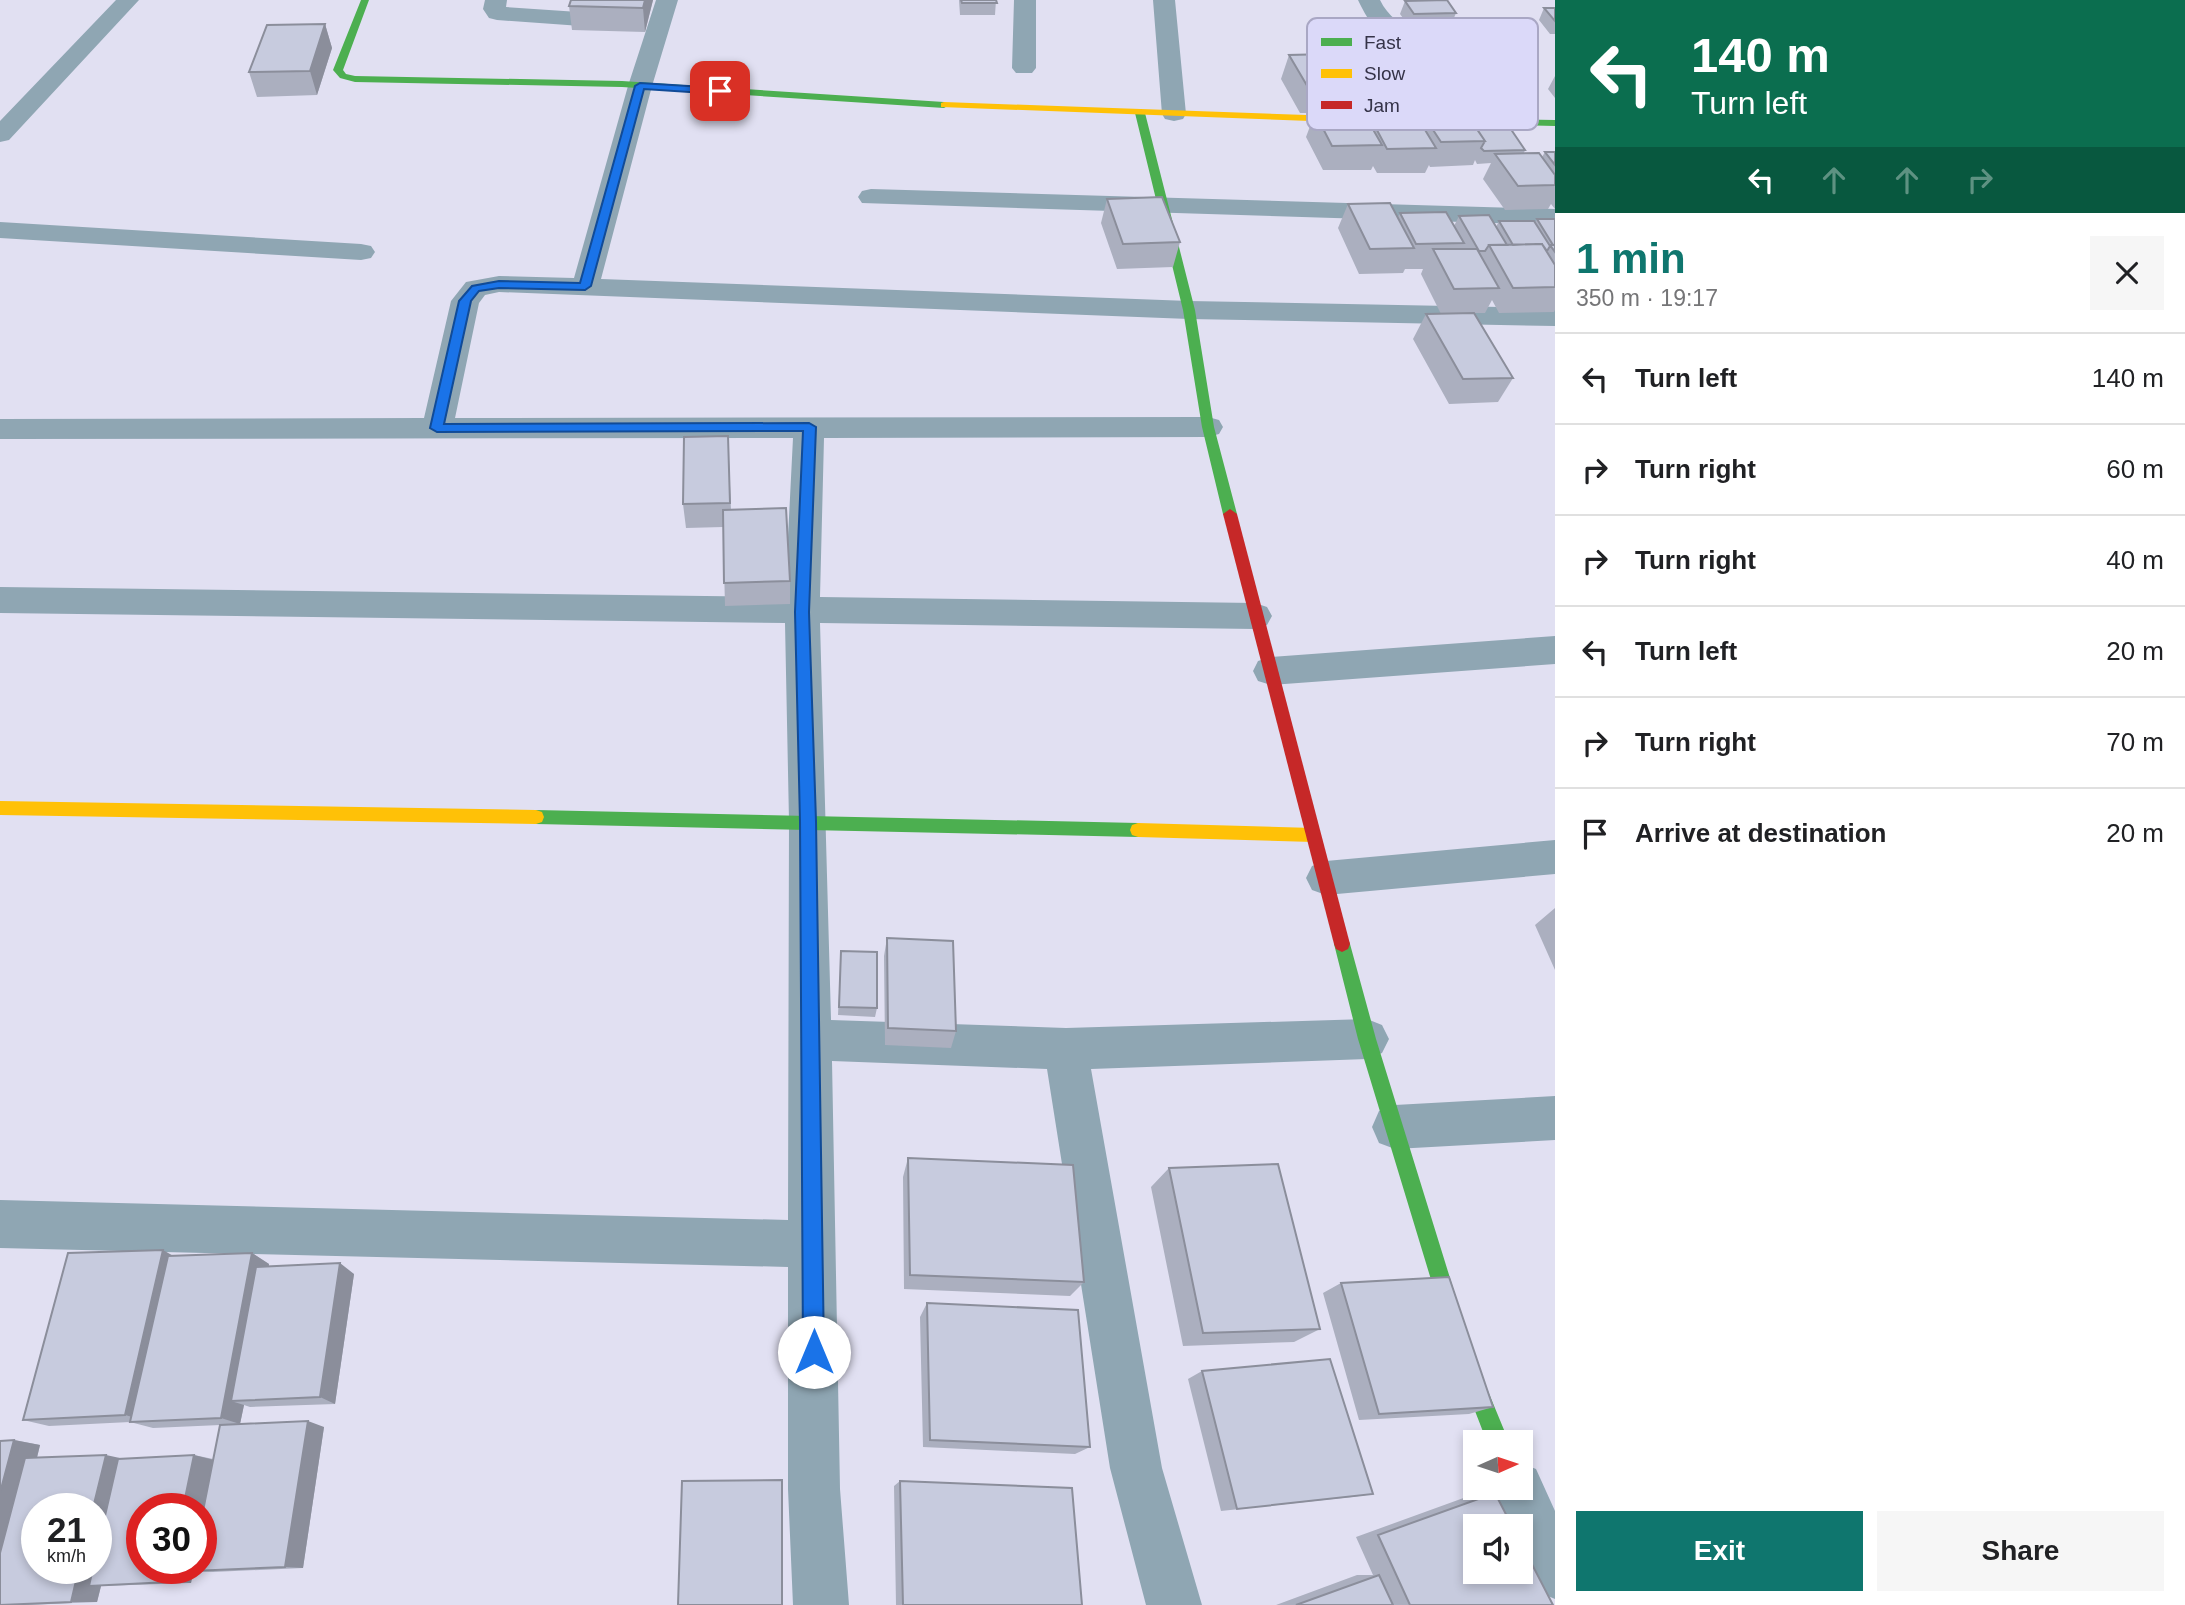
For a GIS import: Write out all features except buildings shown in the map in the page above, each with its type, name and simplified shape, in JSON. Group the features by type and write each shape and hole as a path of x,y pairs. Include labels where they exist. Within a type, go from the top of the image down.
{"street":[{"path":"0,135 128,0"},
{"path":"365,0 338,70 343,76 355,79 640,86 1012,109 1307,118"},
{"path":"496,0 494,9 497,13 507,15 659,25"},
{"path":"585,286 640,86 667,0"},
{"path":"1024,68 1025,0"},
{"path":"1164,0 1174,114"},
{"path":"1369,0 1372,13 1377,18"},
{"path":"1140,113 1189,310 1208,426 1255,616 1367,1039 1466,1362 1493,1430"},
{"path":"871,197 1555,217"},
{"path":"0,230 361,252"},
{"path":"437,428 465,301 476,288 499,284 1189,310 1555,317"},
{"path":"0,429 1208,426"},
{"path":"809,427 802,612 811,1040 814,1489 821,1605"},
{"path":"0,600 1255,616"},
{"path":"1271,671 1555,650"},
{"path":"0,808 808,821 1313,835"},
{"path":"1326,878 1555,857"},
{"path":"811,1040 1066,1049 1367,1039"},
{"path":"1066,1049 1136,1468 1174,1605"},
{"path":"1395,1127 1555,1118"},
{"path":"0,1224 813,1244"},
{"path":"1522,1500 1555,1572"}],"traffic: fast":[{"path":"365,0 338,70 343,76 355,79 622,84 944,105"},
{"path":"1140,113 1189,310 1208,427 1230,514"},
{"path":"1538,123 1555,123"},
{"path":"536,817 1138,830"},
{"path":"1342,944 1367,1039 1466,1362 1493,1430"}],"traffic: slow":[{"path":"944,105 1307,118"},
{"path":"0,808 536,817"},
{"path":"1138,830 1313,835"}],"traffic: jam":[{"path":"1230,514 1342,944"}],"route":[{"path":"720,91 640,86 585,286 499,284 476,288 465,301 437,428 809,427 802,612 808,821 814,1352"}]}
